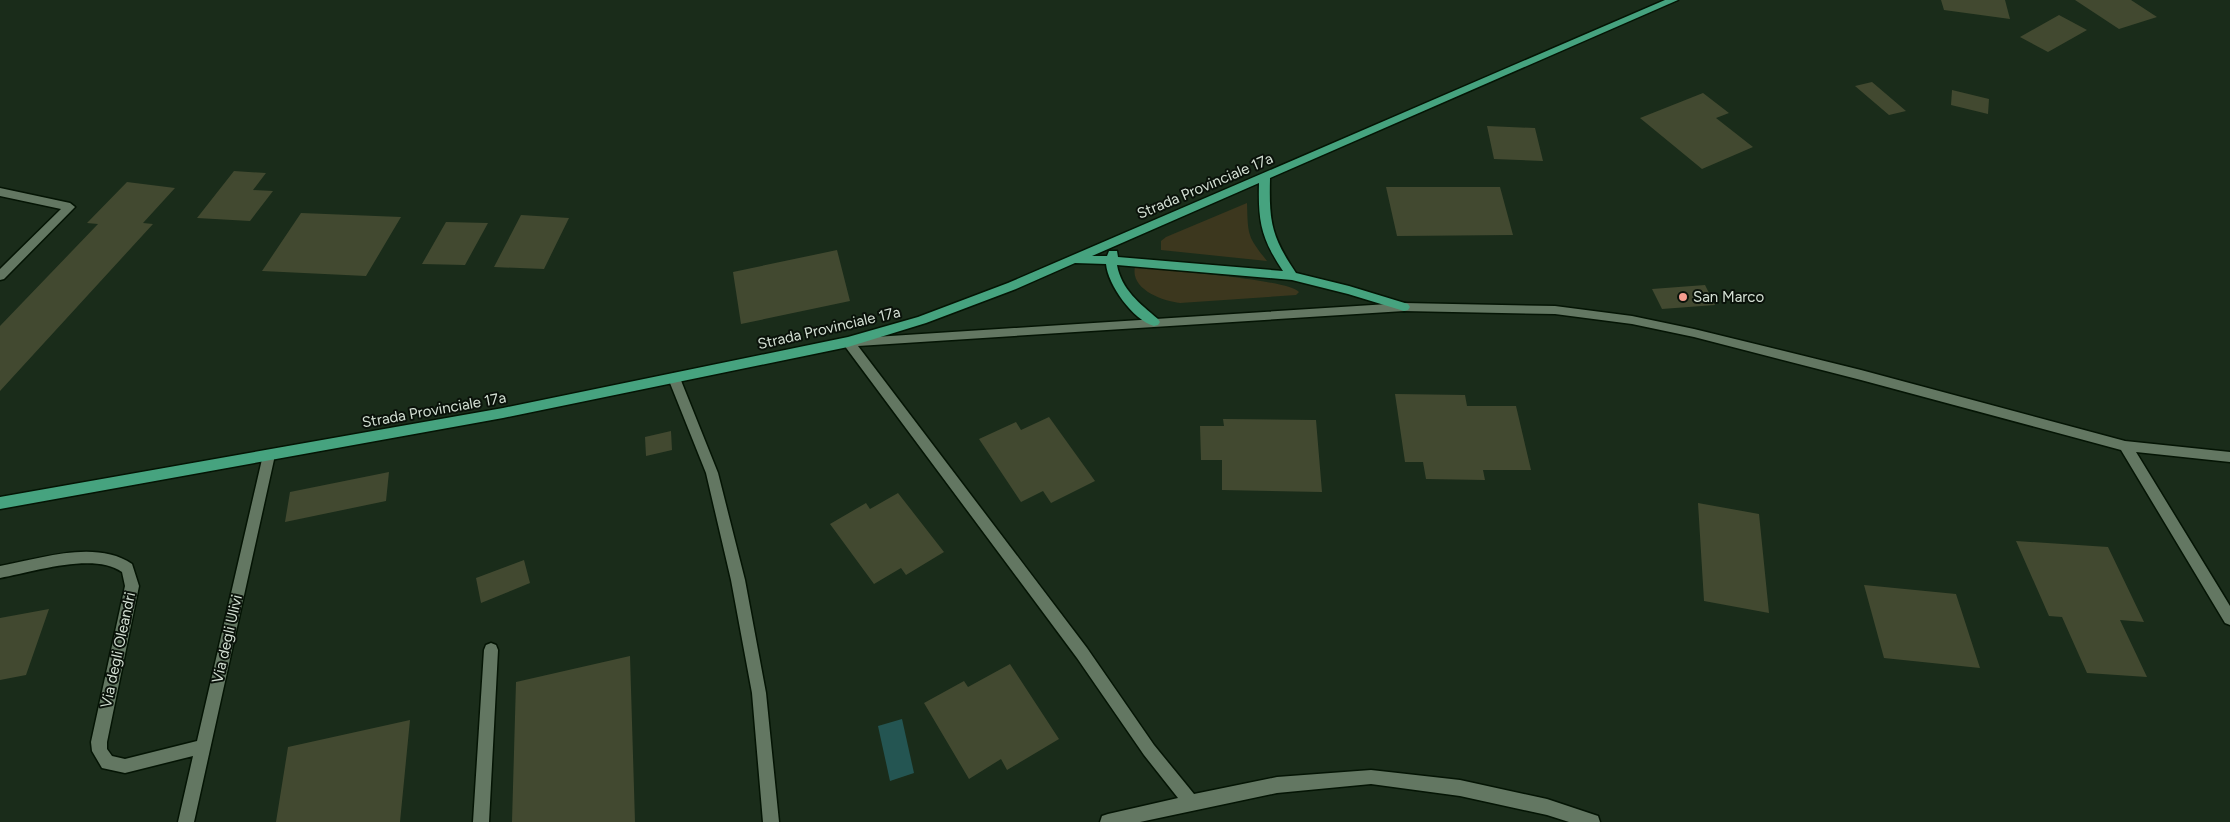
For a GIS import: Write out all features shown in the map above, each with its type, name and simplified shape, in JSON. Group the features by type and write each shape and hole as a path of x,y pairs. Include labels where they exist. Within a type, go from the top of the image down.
{"main road":[{"name":"Strada Provinciale 17a","path":"0,504 503,413 848,342 942,313 1071,260 1673,0"},
{"path":"1265,176 1264,215 1266,228 1277,252 1292,276"},
{"path":"1121,238 1114,249 1111,260 1113,273 1130,301 1154,322"},
{"path":"1071,260 1111,260 1292,276 1404,306"}],"street":[{"path":"0,192 70,207 0,276"},
{"path":"848,342 1404,306 1555,310 1598,314 1661,325 1861,375 2125,446 2230,457"},
{"path":"848,342 1082,653 1163,769 1190,802"},
{"path":"674,378 712,473 734,563 759,693 771,822"},
{"path":"2125,446 2230,619"},
{"name":"Via degli Ulivi","path":"186,822 269,455"},
{"name":"Via degli Oleandri","path":"0,572 97,557 120,563 126,567 131,576 132,586 99,742 102,758 107,763 125,766 202,747"},
{"path":"481,822 491,650"},
{"path":"1108,822 1190,802 1277,784 1371,778 1460,788 1547,807 1592,822"}],"shaded area":[{"path":"1247,203 1250,235 1267,261 1161,250 1161,241 1166,237"},
{"path":"1135,267 1249,279 1290,287 1299,292 1296,295 1173,302 1157,297 1142,288 1137,282"}],"water":[{"path":"902,719 914,773 890,781 878,726"}],"building":[{"path":"1941,0 2005,0 2010,19 1944,10"},
{"path":"2075,0 2131,0 2157,17 2119,29"},
{"path":"2059,15 2087,30 2048,52 2020,37"},
{"path":"1872,82 1906,111 1889,115 1855,86"},
{"path":"1952,90 1989,99 1988,114 1951,105"},
{"path":"1703,93 1729,113 1716,118 1753,147 1702,169 1640,118"},
{"path":"1487,126 1535,128 1543,161 1494,159"},
{"path":"234,171 266,173 253,190 273,191 250,221 197,218"},
{"path":"127,182 175,188 143,223 153,224 0,391 0,326 98,224 87,223"},
{"path":"1386,187 1500,187 1513,235 1397,236"},
{"path":"301,213 401,217 366,276 262,271"},
{"path":"521,215 569,218 544,269 494,267"},
{"path":"446,222 488,223 465,265 422,264"},
{"path":"837,250 850,301 741,324 733,272"},
{"name":"San Marco","path":"1705,285 1715,305 1662,309 1652,289"},
{"path":"1395,394 1465,395 1467,406 1516,406 1531,470 1483,470 1485,480 1426,479 1423,462 1405,462"},
{"path":"1049,417 1095,481 1051,503 1043,491 1021,502 979,439 1016,422 1021,430"},
{"path":"1223,419 1316,420 1322,492 1222,490 1222,460 1201,460 1200,426 1224,426"},
{"path":"671,431 672,450 646,456 645,437"},
{"path":"389,472 386,501 285,522 290,492"},
{"path":"898,493 944,552 906,575 901,568 874,584 830,524 866,503 870,509"},
{"path":"1698,503 1759,514 1769,613 1704,601"},
{"path":"2016,541 2108,547 2144,622 2120,620 2147,677 2087,673 2062,617 2049,616"},
{"path":"524,560 530,583 481,603 476,578"},
{"path":"1864,585 1956,594 1980,668 1884,658"},
{"path":"49,609 26,675 0,680 0,618"},
{"path":"630,656 635,822 512,822 516,682"},
{"path":"1010,664 1059,739 1007,770 1001,759 969,779 924,703 964,681 968,687"},
{"path":"410,720 400,822 276,822 288,747"}],"place":[{"name":"San Marco","path":"1683,297"}]}
